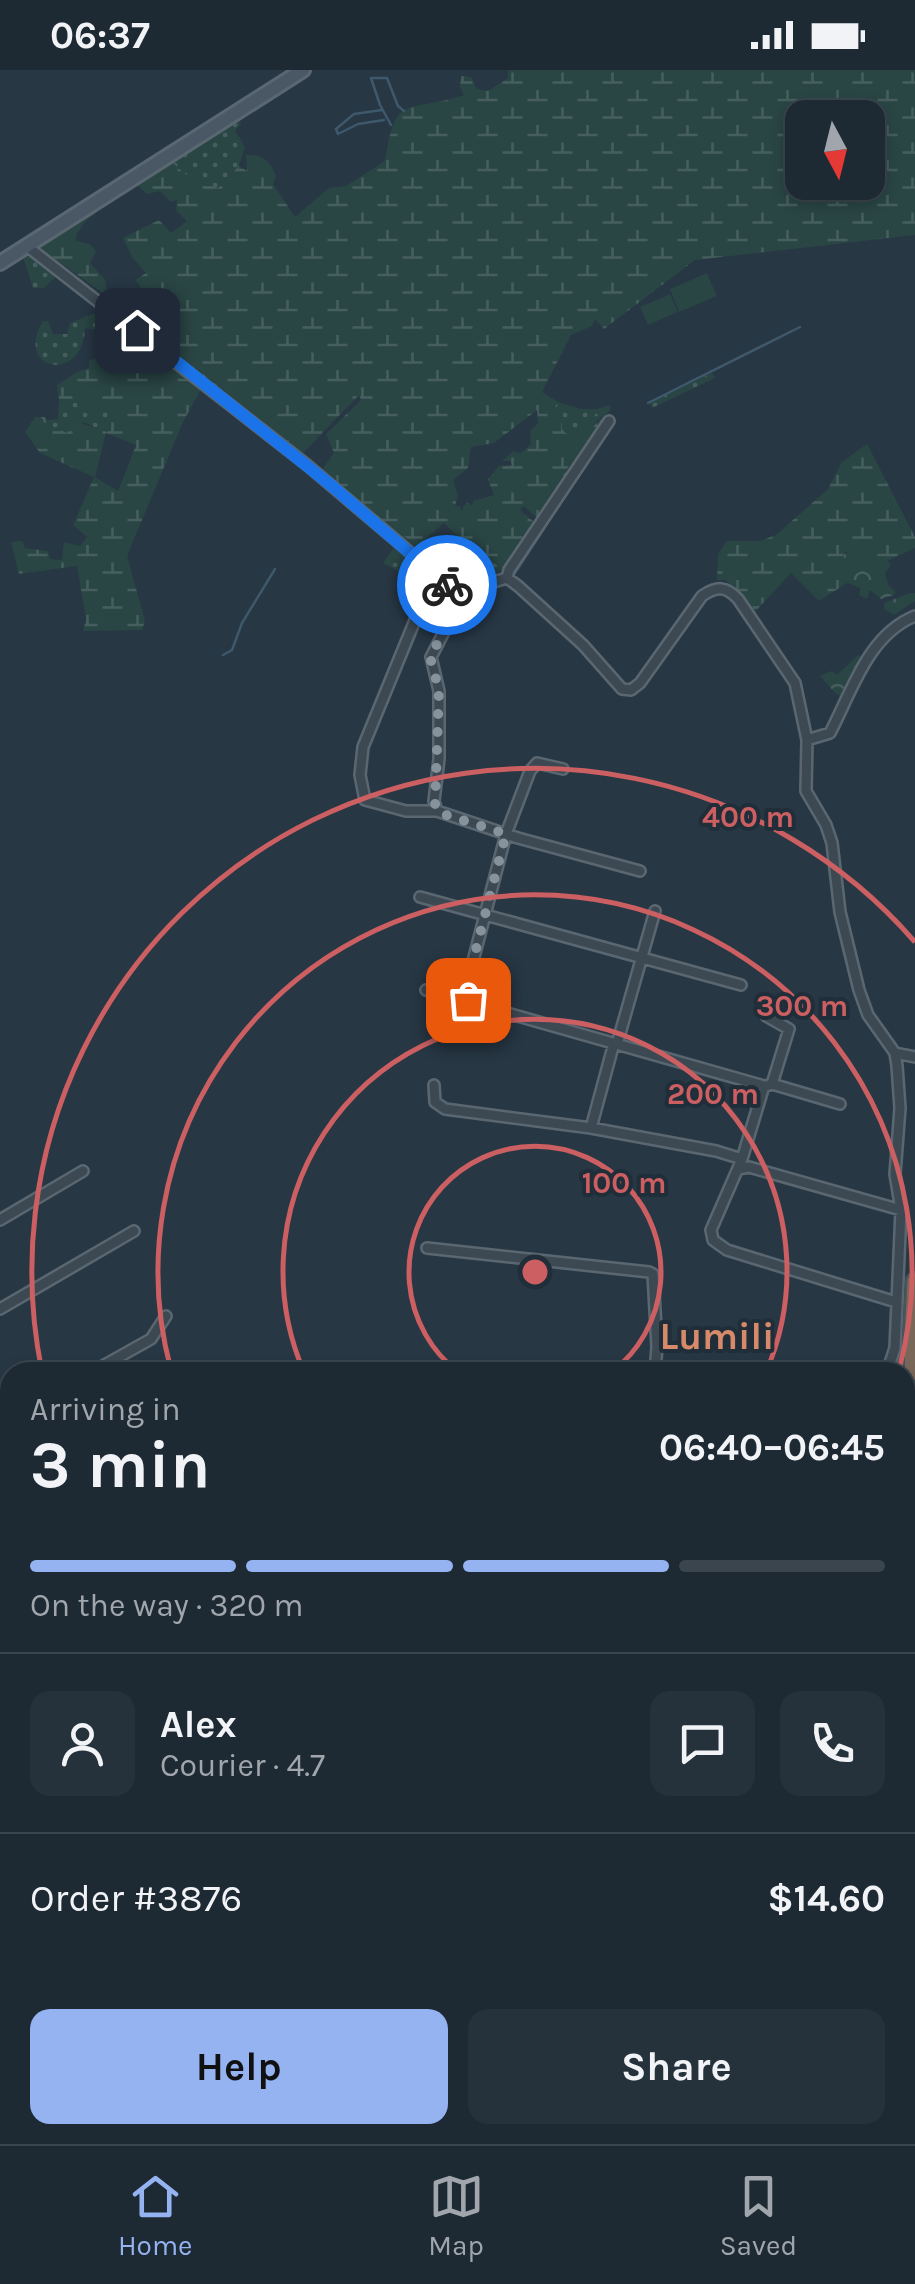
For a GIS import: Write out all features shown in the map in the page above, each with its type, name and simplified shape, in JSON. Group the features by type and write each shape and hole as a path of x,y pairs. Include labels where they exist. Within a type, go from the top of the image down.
{"highway":[{"path":"915,1281 915,1496"},
{"path":"915,1552 915,1716"}],"main road":[{"path":"0,263 304,70"}],"street":[{"path":"28,246 307,465 434,574 458,590 507,578"},
{"path":"507,578 609,421"},
{"path":"434,574 363,747 360,775 365,800 406,811 437,812 640,870"},
{"path":"507,578 583,645 625,690 640,683 702,596 717,588 729,590 796,683 807,740 806,791 826,825 834,850 840,912 859,990 868,1015 895,1053 900,1108 896,1174 902,1210 895,1348 891,1362"},
{"path":"437,812 434,801 439,690 430,657 456,609 458,590"},
{"path":"807,740 830,733 882,638 897,624 915,616"},
{"path":"468,1000 466,988 506,834 533,766 545,764 562,769"},
{"path":"420,897 741,985"},
{"path":"591,1128 655,912"},
{"path":"426,990 840,1104"},
{"path":"766,1016 790,1029 711,1230 716,1245 896,1302"},
{"path":"895,1053 915,1057"},
{"path":"434,1084 435,1102 445,1108 716,1150 749,1167 902,1210"},
{"path":"0,1220 83,1171"},
{"path":"0,1309 134,1231"},
{"path":"426,1248 650,1272 656,1314 655,1362"},
{"path":"110,1362 151,1340 166,1316"}],"green space":[{"path":"508,70 915,70 915,235 695,260 604,329 595,319 592,326 571,335 542,392 558,402 553,410 562,415 562,429 569,437 594,417 597,409 610,405 610,411 595,422 587,440 573,454 537,518 524,506 520,510 534,522 500,568 444,523 416,547 321,471 334,453 326,434 361,400 359,395 303,453 152,333 138,316 153,303 135,280 146,273 123,238 159,220 171,233 187,221 176,210 177,200 171,202 160,191 147,194 135,183 154,168 173,163 194,179 218,188 239,166 247,171 246,155 261,157 271,166 276,176 273,184 295,217 329,188 346,186 385,161 394,124 407,109 464,95 461,76 471,77 477,89 488,91 508,78","holes":["537,410 538,423 530,431 531,444 521,453 513,451 502,461 512,465 499,466 488,479 494,495 472,501 472,505 467,503 462,512 460,506 455,506 458,495 453,480 468,468 471,447 494,443"]},
{"path":"237,118 241,124 235,130 245,147 239,166 218,188 183,173 173,163 154,168"},
{"path":"101,202 104,206 85,222 76,241 90,244 96,252 90,263 105,280 107,290 116,296 113,300 42,250 42,245"},
{"path":"23,257 31,257 57,276 44,288 33,288"},
{"path":"707,273 717,296 679,312 670,289"},
{"path":"670,294 678,312 648,325 640,307"},
{"path":"121,297 152,333 303,453 301,456 114,307"},
{"path":"103,310 111,316 103,331 85,328 73,358 52,365 43,360 36,338 43,321 48,321 53,334 67,334 70,323"},
{"path":"111,316 201,389 183,422 127,556 145,621 142,630 83,631 86,619 77,566 19,574 11,542 23,541 24,548 48,551 50,559 62,560 64,542 80,546 87,537 73,525 94,477 37,449 47,445 51,426 67,433 72,420 107,432 114,415 89,405 59,400 57,385 89,368 89,361 101,356 110,335 103,331","holes":["106,433 136,445 118,491 95,477"]},
{"path":"712,373 715,378 652,408 650,403"},
{"path":"59,400 115,415 106,433 84,422 67,434 47,420 58,419"},
{"path":"558,402 580,409 597,409 594,417 570,437 562,430 562,419 553,410"},
{"path":"35,417 45,417 51,426 47,445 37,449 25,432"},
{"path":"604,417 565,484 537,518 573,454"},
{"path":"867,444 915,537 915,548 881,564 871,552 845,552 840,559 829,562 828,568 847,583 819,601 791,573 752,615 726,580 717,580 718,554 727,541 760,541 776,535 828,489 842,462"},
{"path":"534,522 506,568 467,587 448,582 398,536 400,532 436,570 461,584 472,582 464,570 484,553 500,567"},
{"path":"394,548 423,572 410,590 396,570 383,563"},
{"path":"853,550 872,552 891,564 885,574 896,592 894,595 881,599 870,590 867,599 859,595 861,588 844,582 828,568 828,562"},
{"path":"915,593 915,601 894,615 884,609 884,603"},
{"path":"861,656 840,695 836,694 820,676 831,671 837,675"}],"waterway":[{"path":"391,125 371,78 387,78 398,106 404,111"},
{"path":"338,134 336,129 354,114 382,110"},
{"path":"340,133 358,124 384,120"},
{"path":"648,403 800,327"},
{"path":"602,440 610,428"},
{"path":"513,576 600,443"},
{"path":"223,655 232,650 242,623 275,569"},
{"path":"469,597 495,586"}],"way so far":[{"path":"447,585 458,590 457,606 430,657 439,690 435,807 437,812 506,834 466,988 468,1000"}],"district":[{"name":"Lumili","path":"717,1336"}],"route":[{"path":"137,330 307,465 447,585"}]}
